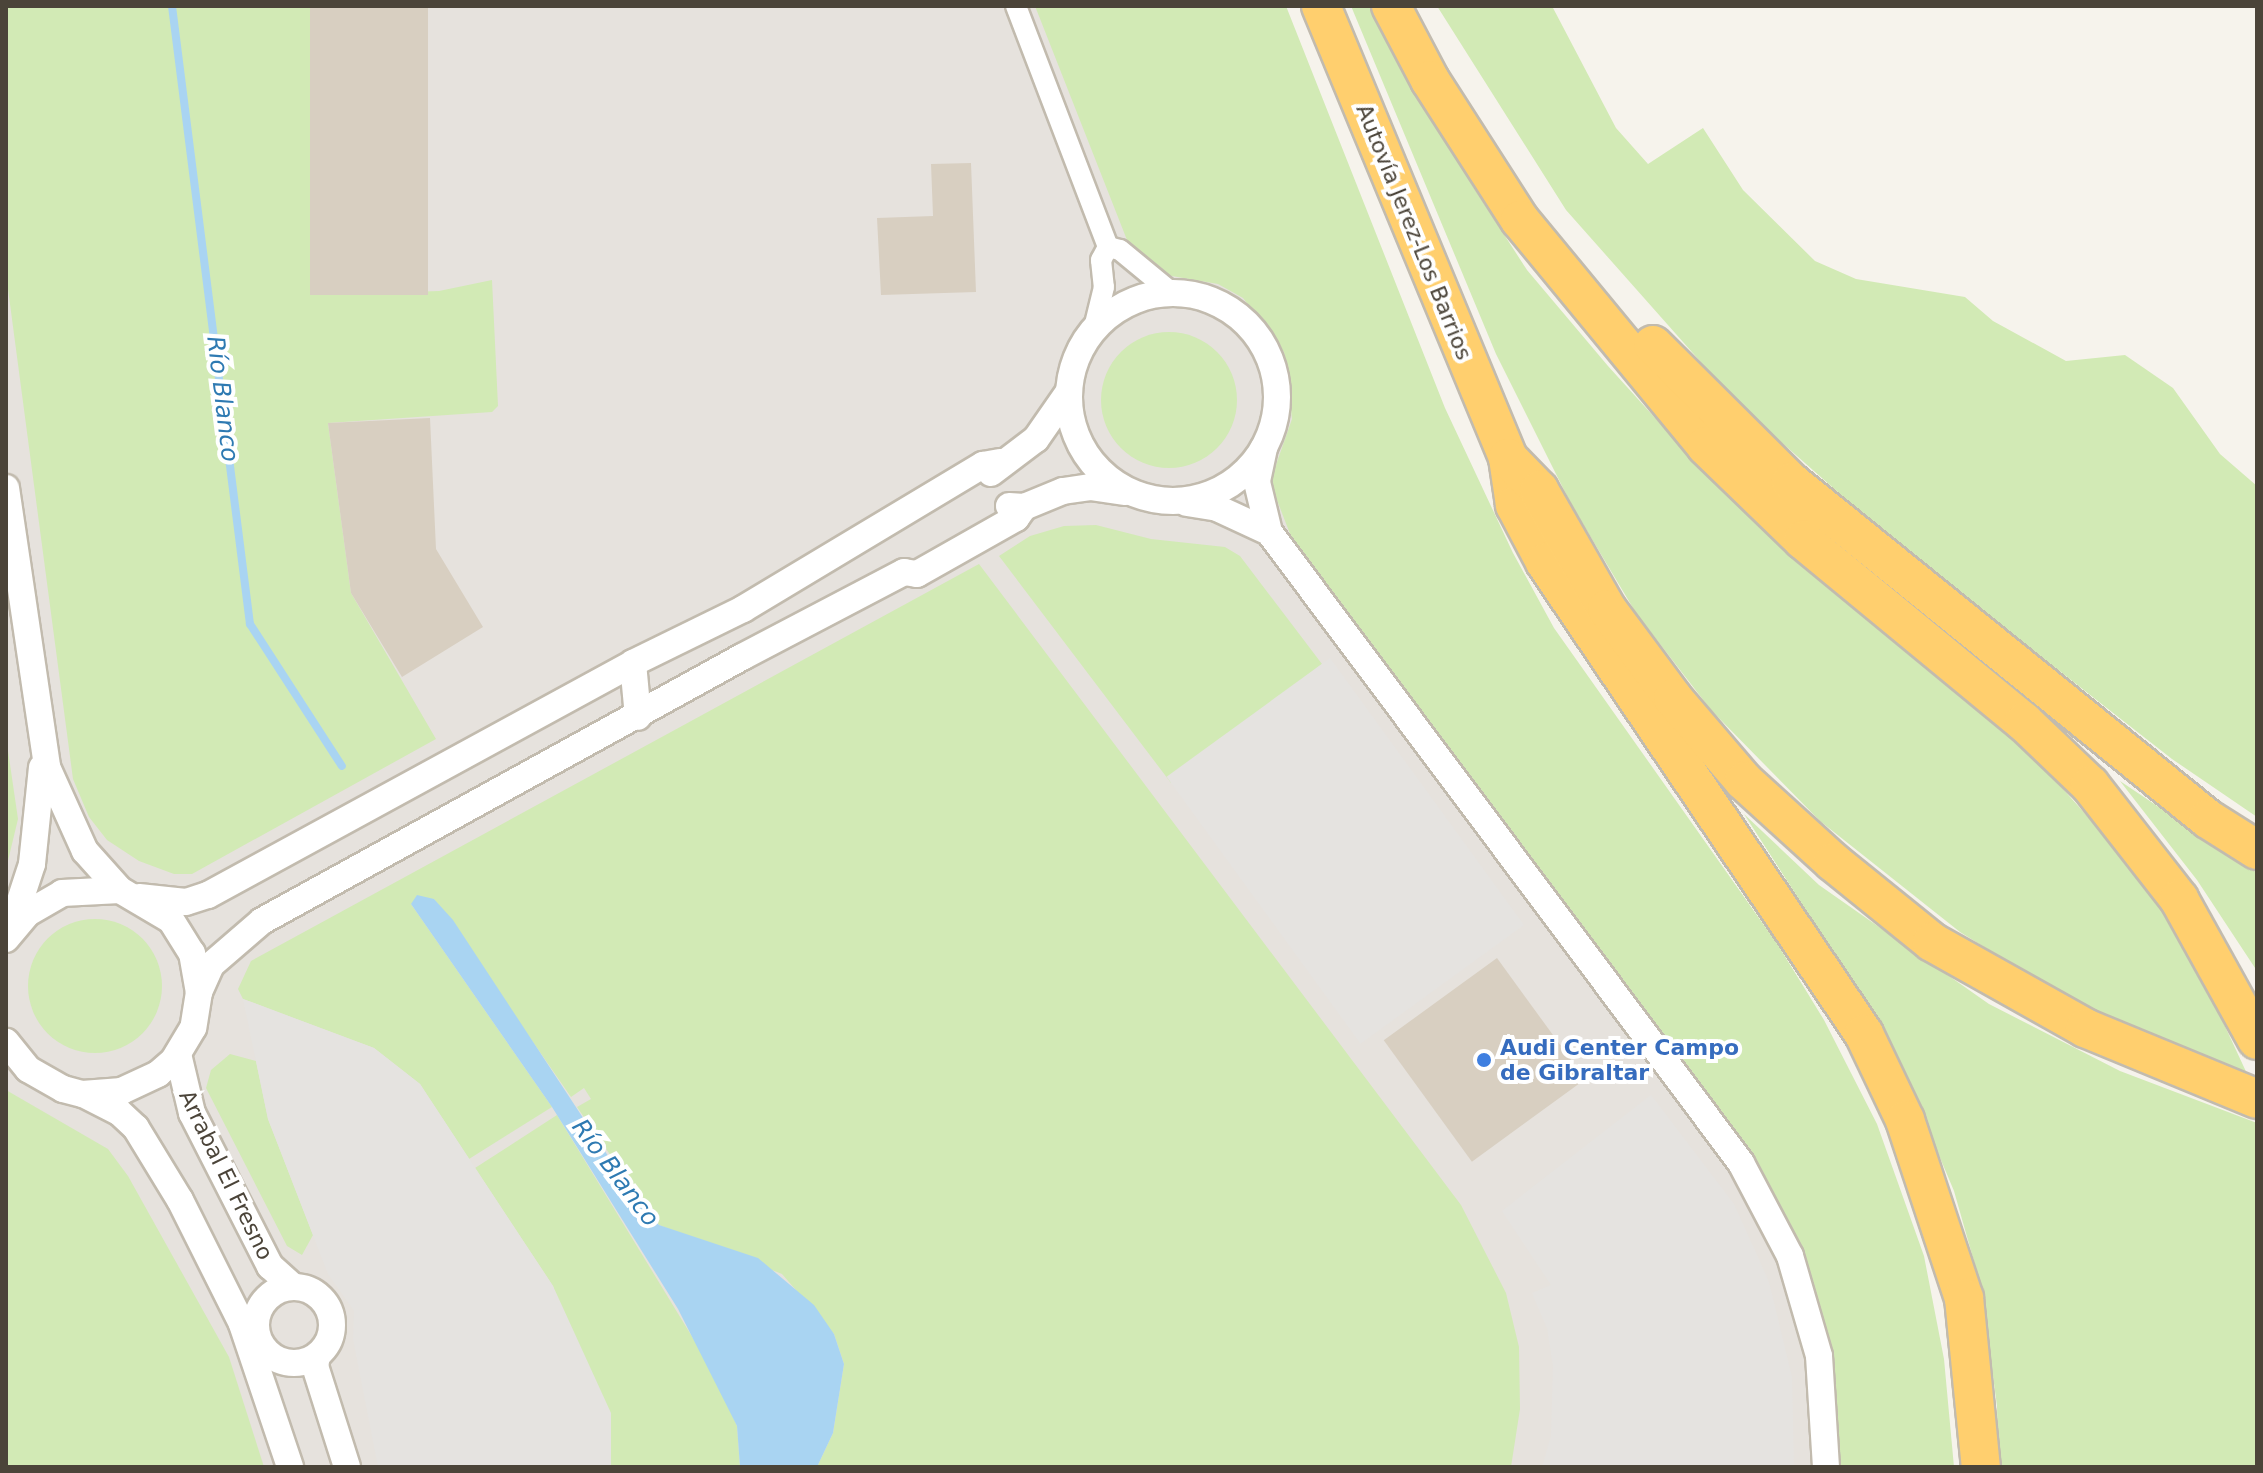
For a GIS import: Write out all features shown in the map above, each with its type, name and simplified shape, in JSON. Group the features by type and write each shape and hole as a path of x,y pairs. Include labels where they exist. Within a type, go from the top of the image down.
{"highway":[{"name":"Autovía Jerez-Los Barrios","path":"1321,6 1508,458"},
{"path":"1391,6 1430,80 1520,220 1706,446 1803,540 2024,722 2090,785 2179,899 2257,1040"},
{"path":"1414,6 1488,135 1602,289 1688,383 1791,482 1885,560 2208,819 2257,850"},
{"path":"1508,458 1539,490 1607,609 1673,698 1744,781 1833,862 1932,942 2085,1028 2257,1099"},
{"path":"1508,458 1515,505 1545,562 1814,956 1864,1034 1905,1120 1964,1298 1981,1467"}],"street":[{"path":"1016,6 1108,247 1101,260 1104,287 1094,328"},
{"path":"1108,247 1120,250 1171,292"},
{"path":"8,937 28,913 62,893 130,894 186,902 208,895 633,663 743,609 885,525 893,514 983,465 1000,462 1036,439 1068,393 1077,353 1094,328 1129,302 1171,292 1193,294 1233,312 1263,344 1277,385 1277,407 1257,482 1269,532 1741,1163 1790,1256 1819,1356 1826,1467"},
{"path":"1068,393 1083,450 1096,467 1132,493"},
{"path":"1174,501 1196,499 1236,481 1264,448"},
{"path":"199,992 211,965 262,921 904,572 907,562 1009,506 1024,507 1063,491 1090,487 1217,508 1269,532"},
{"path":"6,488 43,749 67,821 85,851 130,894 183,935 198,972 199,992 193,1028 178,1054 141,1084 82,1094"},
{"path":"633,663 638,717"},
{"path":"8,937 32,864 43,749"},
{"path":"6,1042 44,1081 82,1094 119,1112 150,1147 242,1324 290,1467"},
{"name":"Arrabal El Fresno","path":"178,1054 183,1089 206,1141 270,1266 293,1287"},
{"path":"257,1323 270,1296 293,1287 316,1295 331,1312 330,1339 317,1356 315,1366 347,1467"},
{"path":"225,1289 257,1323 262,1346 277,1359 297,1364 317,1356"},
{"path":"277,1359 274,1387 303,1467"}],"shaded area":[{"path":"6,6 1191,6 1794,1063 1872,1467 205,1467 6,1142"},
{"path":"1330,658 1524,925 1361,1044 1167,777"},
{"path":"243,999 374,1048 420,1084 553,1286 611,1413 611,1467 378,1467 353,1339 354,1311 328,1274 268,1119"},
{"path":"1651,1095 1734,1204 1769,1282 1792,1377 1794,1467 1542,1467 1551,1436 1553,1366 1547,1328 1532,1293 1551,1285 1502,1211"}],"green space":[{"path":"6,6 310,6 322,295 439,291 492,280 498,406 492,412 328,423 351,593 436,739 192,874 174,874 139,861 107,840 89,817 73,779 8,289"},
{"path":"1035,6 1286,6 1445,408 1513,553 1554,628 1778,945 1824,1020 1877,1124 1924,1256 1944,1359 1954,1467 1834,1467 1810,1292 1761,1173 1292,539 1270,482 1292,419 1284,352 1243,298 1218,284 1166,275 1141,262 1127,240"},
{"path":"1351,6 1376,6 1472,185 1527,270 1694,461 2015,735 2128,862 2191,953 2249,1078 2133,1031 2057,992 1960,932 1820,821 1711,710 1636,613 1571,504 1496,354"},
{"path":"1437,6 1552,6 1616,128 1648,164 1703,128 1743,190 1815,261 1856,279 1965,297 1993,321 2066,361 2125,355 2173,388 2220,454 2257,486 2257,817 2172,759 1891,539 1738,404 1566,210"},
{"path":"1169,332 1195,337 1217,352 1232,374 1237,400 1232,426 1217,448 1195,463 1169,468 1143,463 1121,448 1106,426 1101,400 1106,374 1121,352 1143,337"},
{"path":"1096,525 1151,539 1225,547 1240,556 1322,664 1171,783 999,556 1030,536 1064,526"},
{"path":"979,564 1461,1205 1506,1293 1519,1347 1520,1409 1511,1467 817,1467 833,1433 844,1364 834,1334 782,1274 659,1225 577,1107 591,1099 584,1088 571,1097 434,899 411,904 552,1107 469,1159 420,1084 374,1048 243,999 238,989 251,961"},
{"path":"6,737 18,819 6,869"},
{"path":"2120,781 2257,873 2257,971 2197,880"},
{"path":"1744,814 1819,885 1989,1004 2120,1071 2257,1123 2257,1467 1998,1467 1997,1406 1981,1286 1954,1191 1909,1084 1857,989"},
{"path":"95,919 121,924 143,938 157,960 162,986 157,1012 143,1034 121,1048 95,1053 69,1048 47,1034 33,1012 28,986 33,960 47,938 69,924"},
{"path":"230,1054 256,1061 268,1119 313,1235 302,1255 287,1246 206,1088 211,1070"},
{"path":"6,1090 108,1149 128,1176 229,1357 264,1467 6,1467"},
{"path":"557,1115 713,1371 737,1426 740,1467 609,1467 553,1286 475,1168"}],"water":[{"path":"417,895 434,899 453,920 639,1203 659,1225 758,1258 814,1305 834,1334 844,1364 833,1433 817,1467 740,1467 737,1426 678,1309 552,1107 411,904"}],"building":[{"path":"310,6 428,6 428,295 310,295"},
{"path":"971,163 976,292 881,295 877,218 933,216 931,164"},
{"path":"430,418 436,549 483,627 402,677 351,593 328,423"},
{"name":"Audi Center Campo de Gibraltar","path":"1497,958 1585,1079 1472,1162 1384,1040"}],"waterway":[{"name":"Río Blanco","path":"172,6 250,624 342,766"}],"place":[{"name":"Audi Center Campo de Gibraltar","path":"1484,1060"}]}
